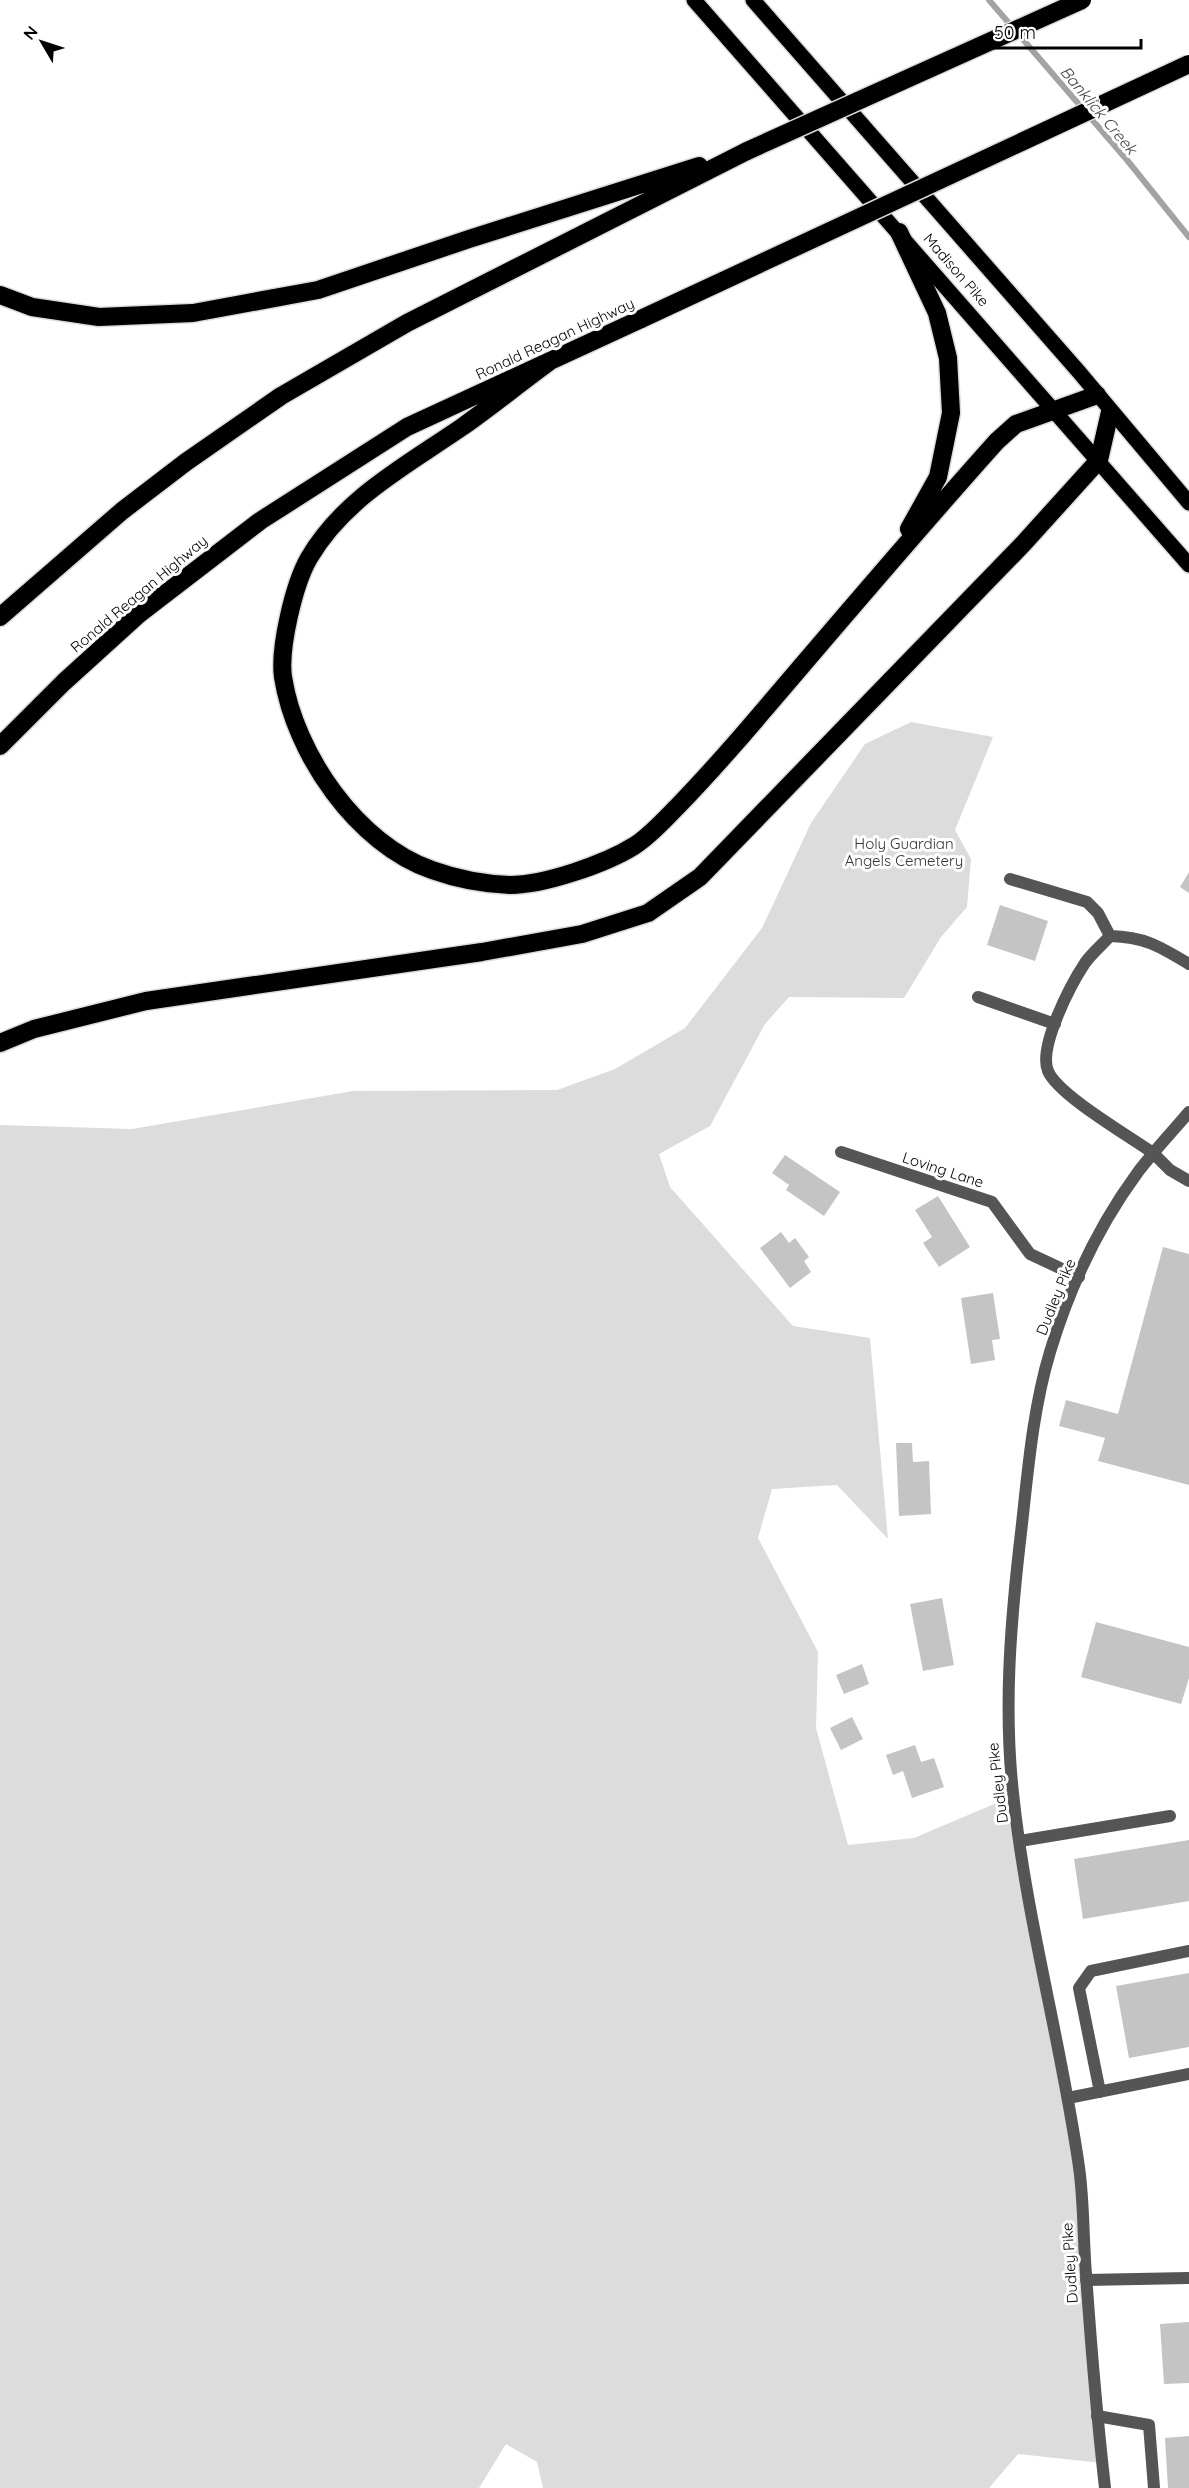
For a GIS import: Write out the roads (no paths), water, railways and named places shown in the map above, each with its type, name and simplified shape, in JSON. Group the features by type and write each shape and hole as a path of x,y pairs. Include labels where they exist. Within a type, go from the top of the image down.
{"highway":[{"path":"0,617 122,511 186,462 281,396 407,323 747,151 1082,0"},
{"name":"Ronald Reagan Highway","path":"0,746 64,682 139,614 260,521 407,427 1189,64"},
{"path":"0,295 32,307 99,317 193,313 318,290 531,219 747,151"},
{"path":"890,563 938,477 951,413 948,358 938,313 899,232"},
{"path":"549,362 462,427 389,475 360,499 331,528 308,560 285,633 283,674 300,736 319,771 354,816 372,835 394,851 429,869 472,881 513,885 555,877 598,864 633,847 650,835 709,774 997,441 1016,424 1097,395"},
{"path":"0,1043 34,1029 146,1001 471,954 582,934 648,913 700,878 1023,544 1099,460 1110,412"}],"main road":[{"name":"Madison Pike","path":"694,0 1189,565"},
{"name":"Madison Pike","path":"753,0 1189,503"}],"street":[{"path":"1010,879 1088,902 1098,913 1110,936"},
{"path":"1189,964 1158,945 1134,937 1110,936 1085,963 1055,1024 1046,1051 1047,1070 1063,1090 1153,1153 1170,1170 1189,1181"},
{"path":"978,997 1055,1024"},
{"name":"Dudley Pike","path":"1105,2488 1086,2280 1080,2171 1029,1901 1020,1841 1007,1734 1008,1674 1013,1602 1038,1407 1050,1353 1098,1235 1136,1175 1189,1112"},
{"name":"Loving Lane","path":"841,1152 992,1202 1030,1254 1079,1277"},
{"path":"1020,1841 1170,1816"},
{"path":"1100,2092 1079,1988 1091,1971 1189,1952"},
{"path":"1068,2098 1189,2074"},
{"path":"1086,2280 1188,2278"},
{"path":"1097,2416 1149,2425 1154,2488"}],"waterway":[{"name":"Banklick Creek","path":"989,0 1127,160 1189,237"}],"park label":[{"name":"Holy Guardian Angels Cemetery","path":"904,852"}]}
